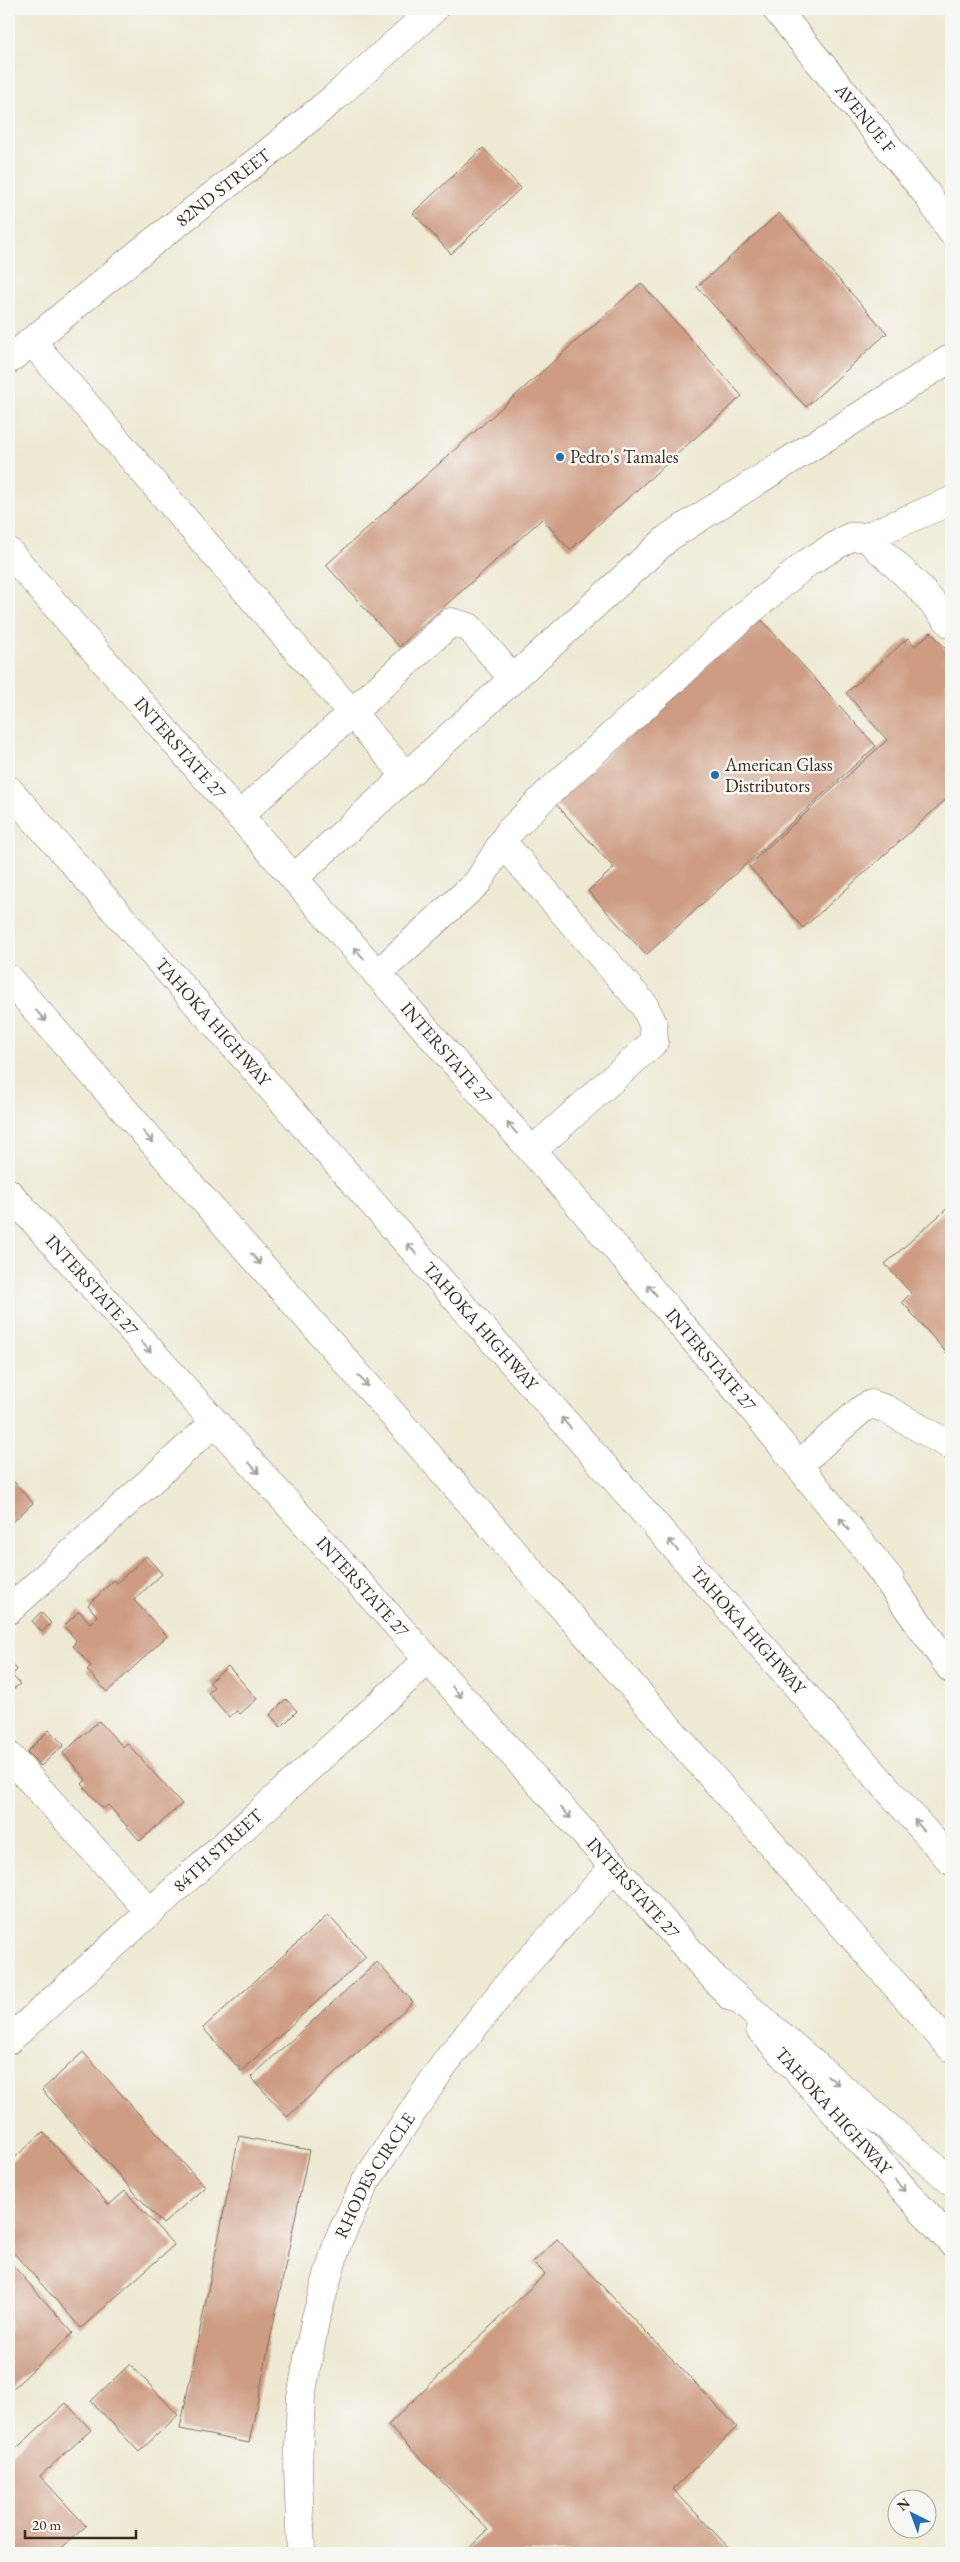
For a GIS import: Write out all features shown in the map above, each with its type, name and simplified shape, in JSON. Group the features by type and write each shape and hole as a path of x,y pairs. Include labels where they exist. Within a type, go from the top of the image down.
{"main road":[{"name":"82ND STREET","path":"9,360 144,248 264,156 333,99 434,9"},
{"name":"AVENUE F","path":"776,9 926,193 951,231"},
{"path":"31,342 406,776"},
{"path":"294,878 669,537 951,358"},
{"path":"377,974 478,882 509,832 547,794 750,611 807,563 850,537 866,537 951,501"},
{"path":"866,537 916,584 951,624"},
{"name":"INTERSTATE 27","path":"9,552 532,1151 752,1408 875,1562"},
{"path":"239,816 451,622 469,628 513,679"},
{"name":"TAHOKA HIGHWAY","path":"9,790 951,1861"},
{"path":"503,843 644,1005 653,1024 654,1042 532,1151"},
{"path":"9,979 951,2048"},
{"name":"INTERSTATE 27","path":"12,1204 214,1423 716,1980"},
{"path":"798,1465 862,1409 871,1404 886,1409 951,1446"},
{"path":"9,1610 214,1423"},
{"path":"875,1562 951,1650"},
{"path":"875,1562 951,1670"},
{"name":"84TH STREET","path":"9,2040 428,1660"},
{"path":"9,1756 150,1912"},
{"name":"RHODES CIRCLE","path":"301,2553 298,2468 301,2397 314,2321 342,2233 366,2181 397,2131 445,2064 514,1977 615,1866"},
{"path":"716,1980 951,2181"},
{"name":"TAHOKA HIGHWAY","path":"716,1980 951,2242"}],"building":[{"path":"483,148 521,188 451,254 413,213"},
{"path":"779,213 887,333 806,407 697,287"},
{"name":"Pedro's Tamales","path":"641,283 742,396 570,550 542,519 399,647 326,565"},
{"name":"American Glass Distributors","path":"759,617 876,746 646,955 588,891 614,868 555,803"},
{"path":"931,632 951,655 951,680 946,684 951,690 951,795 803,928 748,865 887,740 846,693 908,638 915,646"},
{"path":"951,1205 951,1358 902,1302 911,1293 885,1264"},
{"path":"9,1476 33,1503 9,1525"},
{"path":"146,1556 162,1574 134,1600 167,1636 107,1692 87,1670 91,1666 73,1646 76,1640 64,1626 79,1611 90,1623 97,1616 88,1605 114,1580 117,1583"},
{"path":"41,1612 51,1623 42,1632 32,1621"},
{"path":"9,1660 17,1670 12,1675 20,1684 9,1693"},
{"path":"228,1666 257,1699 240,1714 237,1711 229,1717 208,1693 214,1687 209,1682"},
{"path":"286,1699 297,1711 281,1727 270,1715"},
{"path":"99,1721 123,1747 127,1743 182,1804 140,1841 108,1805 103,1809 82,1784 86,1780 63,1753"},
{"path":"49,1730 64,1745 41,1766 27,1752"},
{"path":"328,1915 366,1957 241,2071 203,2028"},
{"path":"377,1962 413,2002 287,2117 251,2077"},
{"path":"83,2052 205,2187 163,2224 42,2090"},
{"path":"43,2132 109,2205 125,2191 174,2245 81,2328 9,2248 9,2163"},
{"path":"239,2136 309,2150 249,2443 180,2429"},
{"path":"557,2239 737,2427 673,2489 734,2553 464,2553 488,2530 388,2425 545,2274 533,2262"},
{"path":"9,2261 73,2333 9,2392"},
{"path":"130,2364 178,2415 139,2452 91,2401"},
{"path":"66,2403 91,2430 40,2476 86,2526 56,2553 9,2553 9,2455"}],"place":[{"name":"Pedro's Tamales","path":"560,457"},
{"name":"American Glass Distributors","path":"715,775"}]}
